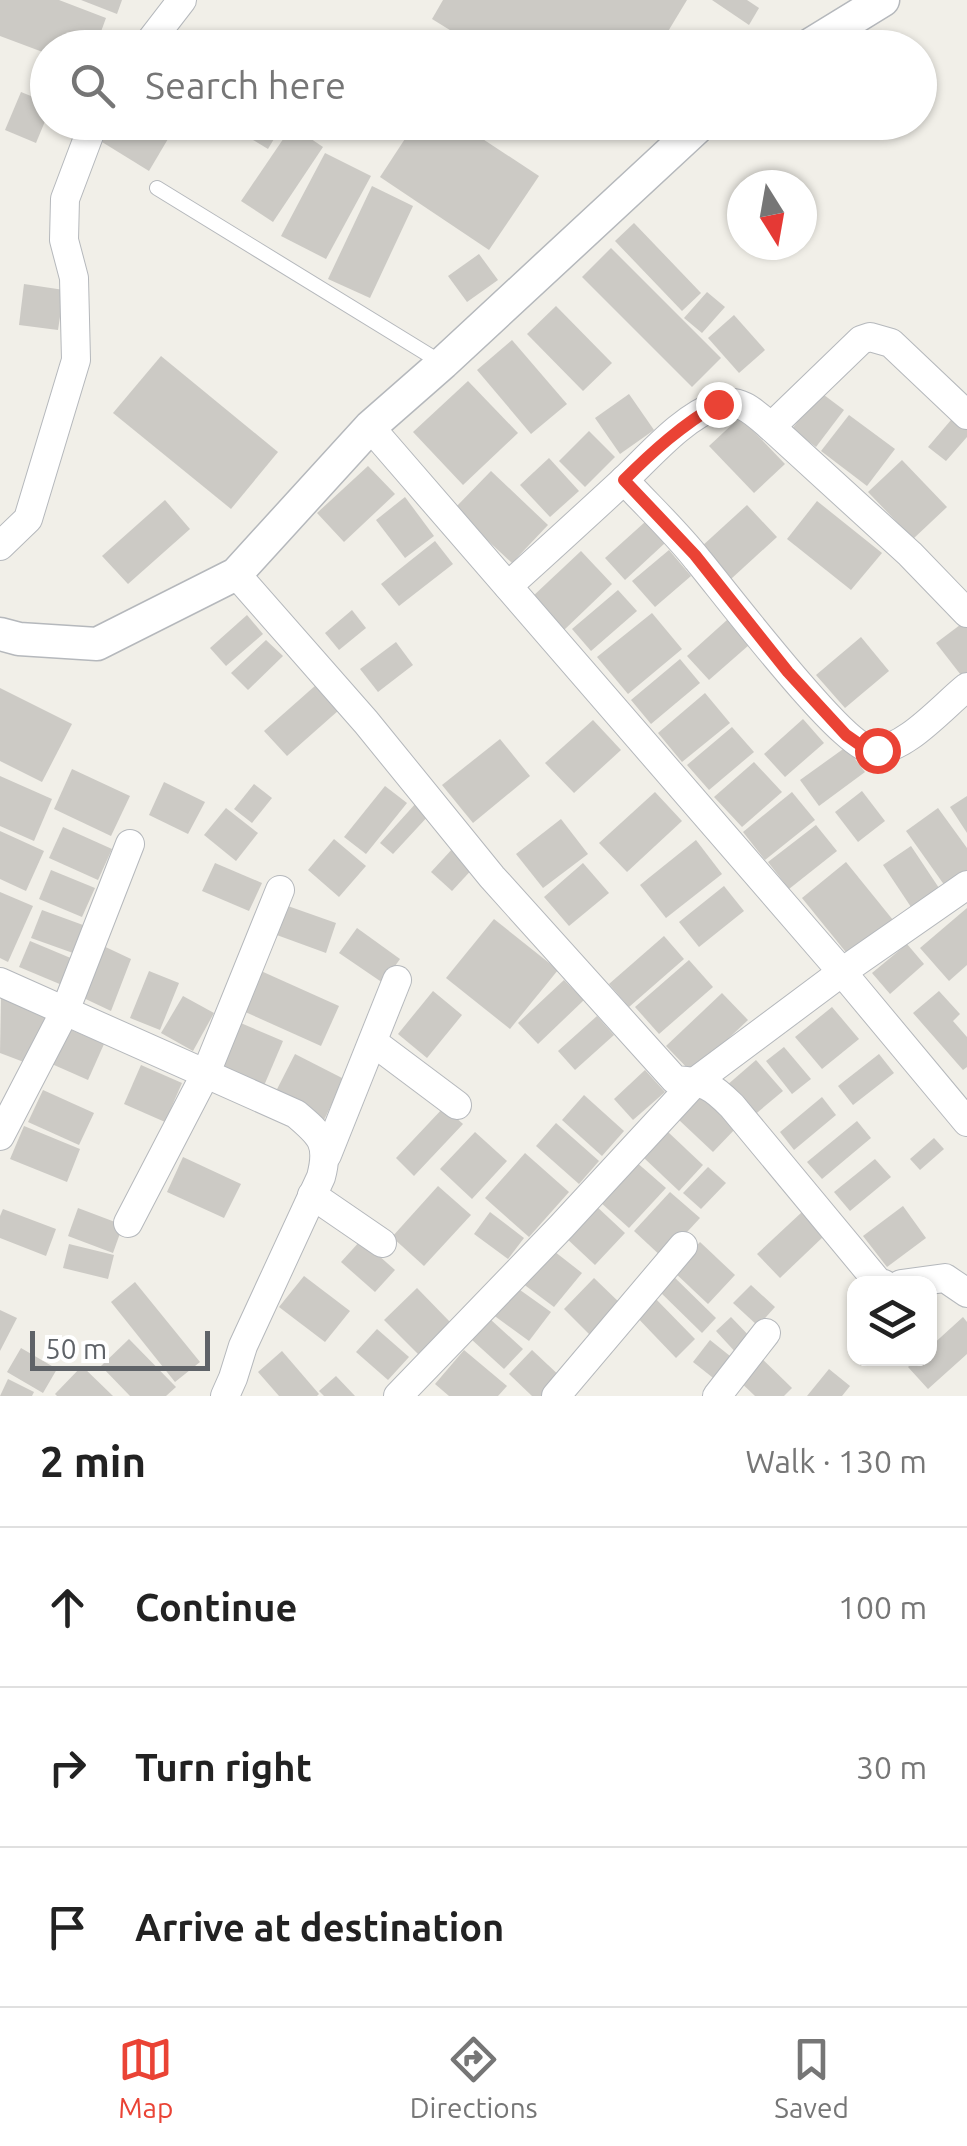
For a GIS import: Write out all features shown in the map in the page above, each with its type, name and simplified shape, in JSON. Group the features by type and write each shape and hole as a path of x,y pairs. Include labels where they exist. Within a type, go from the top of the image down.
{"street":[{"path":"159,30 182,0"},
{"path":"835,30 883,0"},
{"path":"0,546 28,518 76,360 74,278 64,240 65,198 87,140"},
{"path":"0,634 19,639 97,644 236,574 370,427 684,140"},
{"path":"771,427 861,340 870,337 890,343 967,416"},
{"path":"508,586 658,446 718,404 737,403 751,409 771,427 910,554 967,613"},
{"path":"370,427 967,1122"},
{"path":"624,480 695,555 788,672 846,735 866,749 877,750 902,742 967,688"},
{"path":"236,574 366,722 492,877 675,1080 707,1084 732,1106 873,1276"},
{"path":"0,1136 65,1011 130,844"},
{"path":"398,1396 696,1082 842,972 967,885"},
{"path":"128,1223 206,1073 280,890"},
{"path":"225,1396 243,1346 312,1195 397,980"},
{"path":"0,982 296,1114 318,1132 327,1155"},
{"path":"373,1042 457,1104"},
{"path":"312,1195 382,1244"},
{"path":"556,1396 682,1246"},
{"path":"937,1279 945,1278 967,1294"},
{"path":"717,1396 766,1333"}],"lane":[{"path":"158,188 443,363"}],"building":[{"path":"0,0 59,0 106,18 102,30 30,30 30,47 0,36"},
{"path":"81,0 122,0 117,14"},
{"path":"443,0 687,0 669,30 450,30 432,19"},
{"path":"712,0 747,0 759,8 749,25"},
{"path":"21,92 30,96 30,140 37,140 36,143 5,130"},
{"path":"103,140 167,140 149,171"},
{"path":"253,140 273,140 268,149"},
{"path":"282,140 313,140 323,147 273,222 241,201"},
{"path":"404,140 484,140 539,176 489,250 380,177"},
{"path":"325,153 371,176 326,259 281,236"},
{"path":"372,186 413,206 370,298 328,279"},
{"path":"634,223 701,293 682,311 615,241"},
{"path":"611,248 721,358 692,387 582,277"},
{"path":"479,254 498,280 467,302 448,276"},
{"path":"24,284 64,290 58,330 19,325"},
{"path":"707,292 725,307 702,333 684,318"},
{"path":"556,306 612,363 583,391 527,334"},
{"path":"734,315 765,350 739,373 708,338"},
{"path":"512,340 567,404 531,434 477,370"},
{"path":"161,356 278,452 231,509 113,413"},
{"path":"468,381 518,433 463,485 413,432"},
{"path":"820,392 844,410 816,447 792,429"},
{"path":"629,394 654,430 620,454 595,418"},
{"path":"957,413 967,421 967,437 946,461 928,447"},
{"path":"849,415 895,449 867,486 821,451"},
{"path":"740,417 785,464 754,493 709,446"},
{"path":"589,431 615,457 585,487 559,461"},
{"path":"549,458 579,491 550,517 520,485"},
{"path":"902,460 947,507 913,539 868,492"},
{"path":"368,466 395,494 344,542 317,513"},
{"path":"491,471 548,525 512,563 454,509"},
{"path":"405,497 434,536 405,558 376,520"},
{"path":"165,500 190,529 128,584 102,556"},
{"path":"817,501 882,553 851,590 787,539"},
{"path":"747,505 777,537 731,579 701,547"},
{"path":"645,522 665,543 625,580 605,558"},
{"path":"435,541 453,564 399,606 381,584"},
{"path":"669,550 691,576 655,607 632,581"},
{"path":"581,551 612,584 563,631 531,598"},
{"path":"618,590 637,611 591,651 572,629"},
{"path":"352,610 366,628 339,650 325,633"},
{"path":"652,613 682,649 628,694 597,657"},
{"path":"247,615 263,634 226,666 210,648"},
{"path":"727,620 749,645 709,680 687,656"},
{"path":"964,622 967,676 964,679 936,643"},
{"path":"861,637 889,671 845,708 816,675"},
{"path":"266,640 283,656 248,690 231,673"},
{"path":"396,642 413,665 378,692 360,669"},
{"path":"680,659 700,683 651,724 631,700"},
{"path":"316,685 339,710 287,756 264,731"},
{"path":"0,688 72,724 42,782 0,761"},
{"path":"705,693 730,723 682,762 658,733"},
{"path":"803,719 824,743 785,777 764,754"},
{"path":"593,720 621,750 574,793 545,763"},
{"path":"732,727 754,752 709,790 687,765"},
{"path":"500,739 530,776 473,823 442,785"},
{"path":"846,747 865,772 819,806 800,780"},
{"path":"754,762 782,792 742,827 714,797"},
{"path":"72,769 130,796 111,836 54,809"},
{"path":"0,776 52,799 34,841 0,826"},
{"path":"164,782 205,802 188,834 149,815"},
{"path":"254,784 272,798 252,823 234,809"},
{"path":"385,786 407,803 366,854 344,837"},
{"path":"862,791 885,821 858,842 835,812"},
{"path":"655,792 682,821 627,872 599,843"},
{"path":"792,792 815,820 765,860 743,832"},
{"path":"967,796 967,833 950,807"},
{"path":"417,802 430,814 393,854 380,843"},
{"path":"226,808 258,833 236,861 204,835"},
{"path":"938,808 967,848 967,871 945,886 906,831"},
{"path":"561,819 588,854 543,888 516,854"},
{"path":"816,825 837,851 789,889 768,862"},
{"path":"63,827 112,849 98,880 49,858"},
{"path":"0,831 44,851 26,891 0,879"},
{"path":"334,839 366,866 339,897 308,870"},
{"path":"696,840 722,874 666,918 640,885"},
{"path":"455,846 476,865 452,891 431,872"},
{"path":"911,846 939,888 911,907 883,865"},
{"path":"846,862 893,920 849,956 802,898"},
{"path":"215,863 262,883 249,911 202,891"},
{"path":"583,863 609,893 569,926 544,897"},
{"path":"51,870 95,888 82,917 39,899"},
{"path":"724,886 744,911 699,947 679,922"},
{"path":"0,892 33,906 8,962 0,958"},
{"path":"285,905 336,923 326,953 274,934"},
{"path":"967,908 967,965 949,981 920,948"},
{"path":"42,910 83,925 73,953 31,938"},
{"path":"494,919 558,970 510,1029 446,978"},
{"path":"357,928 400,959 383,983 339,953"},
{"path":"664,936 684,959 629,1007 609,984"},
{"path":"30,941 73,959 62,985 19,967"},
{"path":"97,943 131,959 111,1011 73,993"},
{"path":"907,944 924,964 890,994 872,973"},
{"path":"689,960 713,987 659,1034 635,1007"},
{"path":"149,971 179,983 160,1030 130,1018"},
{"path":"261,971 339,1006 321,1046 243,1011"},
{"path":"564,980 584,1000 538,1044 518,1023"},
{"path":"433,991 462,1015 427,1058 398,1034"},
{"path":"939,991 960,1014 953,1021 967,1037 967,1067 963,1070 913,1013"},
{"path":"722,993 748,1020 692,1073 666,1046"},
{"path":"183,996 214,1013 193,1051 161,1033"},
{"path":"1,998 49,1017 29,1064 0,1053"},
{"path":"832,1007 859,1039 822,1069 795,1037"},
{"path":"597,1016 614,1035 575,1070 558,1051"},
{"path":"236,1021 283,1041 263,1088 216,1069"},
{"path":"60,1025 104,1044 88,1080 45,1061"},
{"path":"784,1047 811,1079 792,1094 766,1061"},
{"path":"295,1054 344,1079 323,1122 273,1097"},
{"path":"879,1054 894,1073 853,1105 838,1086"},
{"path":"756,1060 783,1091 752,1117 726,1086"},
{"path":"141,1065 182,1083 165,1122 124,1104"},
{"path":"645,1070 665,1092 633,1120 614,1099"},
{"path":"43,1090 94,1113 79,1145 28,1122"},
{"path":"584,1095 624,1131 602,1156 562,1120"},
{"path":"703,1095 737,1127 713,1152 679,1120"},
{"path":"822,1097 836,1115 794,1150 780,1132"},
{"path":"444,1107 463,1124 414,1176 396,1158"},
{"path":"857,1121 871,1138 822,1179 807,1162"},
{"path":"556,1123 599,1161 579,1184 536,1146"},
{"path":"24,1126 80,1149 67,1182 10,1159"},
{"path":"475,1132 507,1161 472,1199 440,1169"},
{"path":"668,1132 703,1165 679,1191 644,1158"},
{"path":"934,1138 944,1149 920,1170 910,1159"},
{"path":"525,1153 569,1192 529,1237 485,1198"},
{"path":"183,1157 241,1184 224,1218 167,1192"},
{"path":"875,1159 891,1177 850,1211 834,1192"},
{"path":"635,1161 666,1188 629,1228 599,1201"},
{"path":"708,1167 726,1183 701,1209 683,1193"},
{"path":"438,1186 471,1215 424,1266 392,1237"},
{"path":"670,1192 700,1218 663,1258 634,1231"},
{"path":"595,1205 625,1233 595,1265 565,1237"},
{"path":"903,1206 926,1238 887,1267 863,1236"},
{"path":"78,1208 123,1225 113,1253 68,1236"},
{"path":"3,1209 56,1229 46,1256 0,1238"},
{"path":"490,1212 524,1238 508,1259 474,1234"},
{"path":"802,1212 824,1236 780,1278 757,1254"},
{"path":"361,1240 395,1270 375,1292 341,1262"},
{"path":"700,1242 735,1275 708,1304 673,1271"},
{"path":"69,1244 114,1255 108,1279 63,1268"},
{"path":"550,1248 582,1273 554,1307 522,1283"},
{"path":"670,1273 716,1318 702,1333 656,1288"},
{"path":"304,1276 350,1311 325,1342 279,1307"},
{"path":"594,1278 623,1306 592,1337 564,1309"},
{"path":"135,1282 200,1362 175,1382 111,1302"},
{"path":"513,1285 551,1312 529,1341 492,1314"},
{"path":"751,1285 775,1307 758,1326 733,1303"},
{"path":"417,1288 451,1323 418,1354 384,1320"},
{"path":"651,1294 695,1339 676,1358 632,1312"},
{"path":"0,1310 17,1318 0,1351"},
{"path":"731,1317 755,1342 739,1356 716,1331"},
{"path":"963,1317 967,1322 967,1354 928,1389 908,1367 937,1366 937,1341"},
{"path":"490,1319 523,1349 504,1369 471,1339"},
{"path":"377,1329 409,1357 388,1380 356,1352"},
{"path":"129,1339 176,1387 166,1396 130,1396 101,1366"},
{"path":"710,1340 735,1360 717,1381 693,1362"},
{"path":"21,1348 57,1369 43,1393 7,1372"},
{"path":"464,1350 507,1386 498,1396 449,1396 435,1384"},
{"path":"532,1350 563,1379 547,1396 532,1396 509,1374"},
{"path":"282,1351 317,1396 279,1396 258,1372"},
{"path":"757,1354 792,1388 784,1396 755,1396 735,1377"},
{"path":"82,1366 113,1396 57,1396"},
{"path":"829,1369 850,1386 842,1396 807,1396"},
{"path":"336,1376 355,1396 324,1396 319,1391"},
{"path":"8,1379 34,1392 32,1396 0,1396"}],"route":[{"path":"718,404 658,446 624,480 695,555 788,672 846,735 866,749 877,750"}]}
